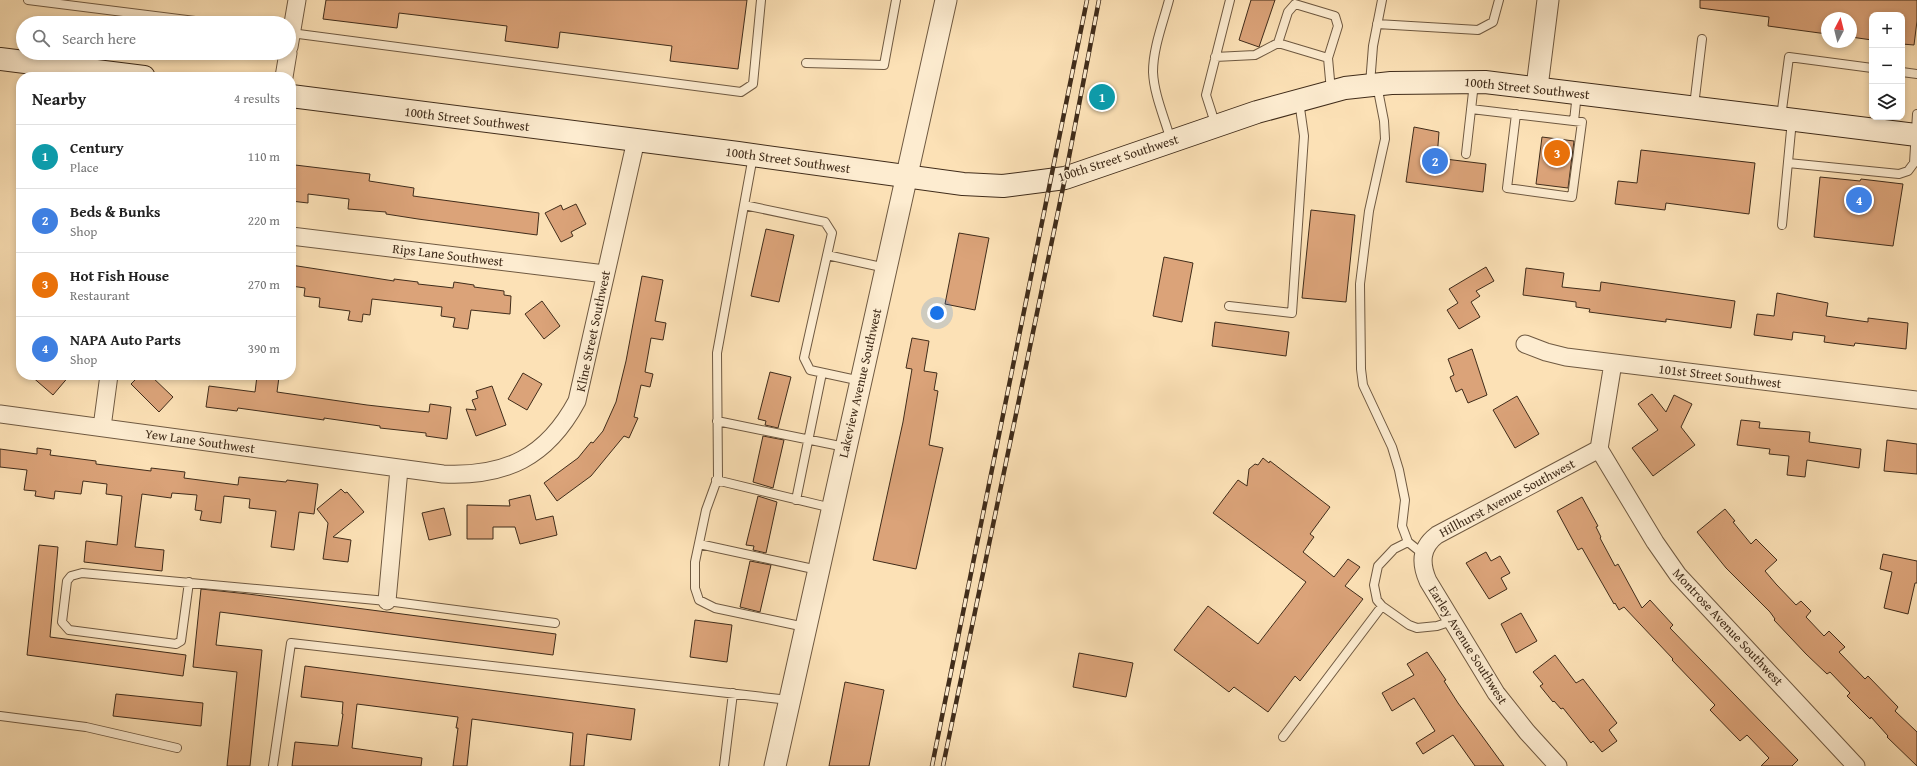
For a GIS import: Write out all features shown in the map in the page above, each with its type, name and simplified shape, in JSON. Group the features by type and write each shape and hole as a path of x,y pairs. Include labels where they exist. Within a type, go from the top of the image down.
{"main road":[{"path":"0,59 104,72"},
{"name":"100th Street Southwest","path":"296,97 753,155 906,177 963,184 1003,186 1065,178 1216,126 1299,100 1331,92 1373,85 1474,82 1577,92 1786,119 1916,128"}],"street":[{"path":"294,16 297,0"},
{"name":"Lakeview Avenue Southwest","path":"774,766 946,0"},
{"path":"1537,88 1548,0"},
{"path":"285,72 287,60"},
{"name":"Kline Street Southwest","path":"400,469 465,475 488,472 507,467 536,452 552,438 567,420 577,401 585,374 605,274 636,140"},
{"name":"Rips Lane Southwest","path":"296,237 605,274"},
{"name":"101st Street Southwest","path":"1525,344 1556,355 1917,400"},
{"path":"1599,449 1613,363"},
{"path":"102,427 108,380"},
{"name":"Yew Lane Southwest","path":"0,414 400,469"},
{"name":"Hillhurst Avenue Southwest","path":"1423,554 1427,544 1437,535 1599,449"},
{"name":"Montrose Avenue Southwest","path":"1599,449 1655,542 1678,575 1856,766"},
{"path":"387,601 400,469"},
{"name":"Earley Avenue Southwest","path":"1423,554 1423,566 1426,576 1496,693 1527,732 1558,766"}],"lane":[{"path":"28,0 156,16"},
{"path":"296,39 741,92 753,84 761,0"},
{"path":"806,62 884,65 896,0"},
{"path":"1169,0 1155,55 1153,72 1172,142"},
{"path":"1216,126 1206,95 1230,0"},
{"path":"1382,0 1377,24 1373,85 1384,121 1385,139 1370,211 1360,284 1361,369 1363,385 1392,447 1399,470 1405,500 1402,526 1408,542 1423,554"},
{"path":"1377,24 1478,30 1493,22 1499,0"},
{"path":"1278,43 1288,12 1295,4 1335,16 1338,26 1328,58 1331,92"},
{"path":"1694,107 1702,40"},
{"path":"1215,56 1255,55 1278,43 1328,58"},
{"path":"1782,225 1788,163 1786,119 1790,57 1869,68"},
{"path":"1905,72 1917,74"},
{"path":"1466,154 1474,82"},
{"path":"1574,121 1577,92"},
{"path":"1229,306 1292,313 1304,136 1299,100"},
{"path":"1470,109 1516,114 1582,122 1572,198 1507,188 1516,114"},
{"path":"1788,163 1900,174 1908,170 1914,164 1916,128"},
{"path":"753,155 717,353 718,476 706,510 695,562 695,588 699,600 715,608 806,627"},
{"path":"744,205 824,222 832,233 804,358 810,370 860,381"},
{"path":"827,255 886,268"},
{"path":"796,500 822,373"},
{"path":"717,421 846,448"},
{"path":"716,480 832,508"},
{"path":"1408,542 1394,549 1376,569 1374,593 1382,606 1409,625 1417,628 1437,626 1452,620"},
{"path":"699,544 818,570"},
{"path":"189,582 182,641 176,644 69,630 62,622 67,581 71,576 82,573 189,582 387,601 555,622"},
{"path":"1283,737 1382,606"},
{"path":"273,766 291,643 789,700"},
{"path":"724,766 733,693"},
{"path":"0,716 86,727 177,748"}],"building":[{"path":"326,0 747,0 738,69 670,61 672,46 560,32 558,48 505,41 507,26 399,13 397,28 323,19"},
{"path":"1251,0 1275,0 1259,47 1239,40"},
{"path":"1700,0 1917,0 1917,21 1914,45 1905,44 1905,12 1869,12 1869,40 1857,38 1857,12 1821,12 1821,33 1768,26 1769,17 1700,8"},
{"path":"1414,127 1439,132 1437,158 1486,164 1483,192 1406,182"},
{"path":"1542,137 1574,141 1568,188 1536,184"},
{"path":"1641,150 1755,163 1749,214 1666,203 1665,210 1615,204 1618,181 1637,183"},
{"path":"296,165 370,174 369,181 414,188 413,196 539,213 537,235 418,219 386,214 386,212 348,209 349,199 308,194 308,203 296,202"},
{"path":"1820,177 1860,181 1861,179 1903,184 1893,246 1814,237"},
{"path":"576,204 586,224 571,232 573,236 561,242 545,213 561,205 563,210"},
{"path":"1311,210 1355,215 1346,302 1302,298"},
{"path":"766,229 794,235 779,302 751,296"},
{"path":"959,233 989,238 975,310 945,304"},
{"path":"1164,257 1193,263 1182,322 1153,316"},
{"path":"296,266 394,281 394,279 418,282 418,284 453,288 454,282 474,285 474,287 504,291 504,295 511,296 510,314 471,310 468,329 453,327 455,318 441,316 442,307 372,299 370,315 363,314 362,322 348,320 350,311 319,307 320,298 304,296 305,288 296,287"},
{"path":"1486,267 1494,281 1476,291 1480,296 1471,302 1480,317 1459,329 1447,310 1458,303 1449,289"},
{"path":"1526,268 1564,273 1562,287 1600,291 1601,282 1735,301 1731,328 1666,319 1666,322 1589,312 1590,309 1576,307 1576,302 1523,295"},
{"path":"642,276 663,280 655,321 666,323 663,340 651,338 645,372 653,374 650,387 641,385 634,417 638,418 629,438 624,436 591,476 557,501 544,483 578,458 591,442 593,443 603,431 616,402 626,361"},
{"path":"1777,293 1828,303 1826,316 1868,322 1868,318 1908,323 1906,349 1855,343 1854,346 1824,342 1825,336 1793,332 1792,340 1754,335 1757,314 1774,316"},
{"path":"542,301 560,326 544,339 525,314"},
{"path":"1215,322 1289,332 1286,356 1212,346"},
{"path":"912,338 929,341 924,371 937,373 934,390 938,391 929,445 943,448 916,569 873,560 903,422 912,369 906,368"},
{"path":"1472,349 1487,395 1468,403 1462,389 1456,392 1450,377 1454,375 1448,359"},
{"path":"770,372 791,377 778,428 765,425 766,421 758,419"},
{"path":"523,373 542,384 527,410 508,399"},
{"path":"36,380 66,380 53,395"},
{"path":"135,380 155,380 173,397 159,412 131,384"},
{"path":"256,380 279,380 277,392 429,412 430,404 451,407 447,439 426,436 426,433 380,428 380,426 324,418 324,420 238,408 237,411 206,407 209,386 255,392"},
{"path":"492,386 506,425 476,436 466,409 476,410 472,400 478,398 476,391"},
{"path":"1652,394 1666,412 1674,395 1692,404 1681,427 1695,445 1653,476 1632,448 1658,430 1638,404"},
{"path":"1517,396 1539,434 1515,448 1493,410"},
{"path":"1741,420 1760,422 1759,428 1810,432 1809,442 1861,449 1859,468 1807,460 1805,477 1787,475 1789,456 1769,454 1770,449 1737,445"},
{"path":"763,436 784,440 773,488 753,482"},
{"path":"1887,440 1917,444 1917,474 1884,471"},
{"path":"37,448 51,450 50,455 96,461 96,464 151,471 151,468 185,472 184,478 238,485 239,477 286,482 287,480 318,484 314,514 299,512 294,550 271,547 276,511 249,508 250,499 224,496 221,523 200,520 202,511 195,510 197,495 172,493 171,498 142,494 135,547 164,550 162,571 84,562 86,541 117,545 122,496 106,494 107,484 83,481 81,494 55,491 54,499 35,496 36,491 24,490 27,470 0,467 0,449 37,454"},
{"path":"1263,458 1269,463 1270,461 1330,507 1310,534 1314,537 1303,552 1334,577 1348,559 1360,567 1345,586 1363,599 1300,681 1295,676 1268,712 1234,687 1229,692 1174,650 1208,606 1258,644 1306,582 1213,513 1238,480 1247,486 1249,469 1255,464 1258,465"},
{"path":"341,489 345,493 347,492 364,512 333,537 351,540 348,562 323,559 328,523 317,509"},
{"path":"530,495 536,520 553,516 557,535 520,544 515,527 493,527 493,539 467,539 467,505 510,506 509,500"},
{"path":"758,496 777,502 766,553 753,550 754,546 746,545"},
{"path":"1582,497 1598,526 1596,527 1601,537 1600,538 1615,566 1618,564 1642,608 1650,600 1673,625 1670,628 1798,760 1792,766 1761,766 1769,758 1747,735 1740,741 1710,710 1715,705 1672,660 1673,659 1624,607 1619,610 1615,603 1614,604 1582,548 1578,550 1557,511"},
{"path":"444,508 451,535 429,540 422,513"},
{"path":"1725,509 1735,521 1733,522 1751,544 1756,539 1777,560 1765,571 1776,584 1796,605 1801,601 1811,611 1806,617 1824,636 1829,631 1845,647 1839,652 1865,679 1868,676 1898,707 1895,711 1917,732 1917,766 1887,737 1888,736 1871,717 1870,719 1847,696 1850,693 1830,672 1827,674 1774,620 1775,619 1770,612 1726,568 1697,532"},
{"path":"39,545 58,547 50,637 186,655 183,676 27,655"},
{"path":"1486,552 1491,561 1500,556 1510,573 1501,578 1507,589 1489,599 1466,563"},
{"path":"1883,554 1917,561 1917,583 1915,583 1908,614 1884,608 1892,572 1880,569"},
{"path":"750,561 771,565 760,612 740,607"},
{"path":"201,589 556,634 553,655 220,612 216,645 262,650 250,766 227,766 237,672 193,667"},
{"path":"1521,613 1537,641 1516,653 1501,624"},
{"path":"695,620 732,625 727,662 690,657"},
{"path":"1427,652 1446,680 1444,681 1458,703 1504,766 1475,766 1453,735 1423,754 1416,743 1435,731 1414,698 1392,711 1382,693 1414,675 1407,664"},
{"path":"1079,653 1133,663 1126,697 1073,687"},
{"path":"1555,655 1576,683 1583,679 1617,723 1609,730 1617,741 1602,752 1593,741 1591,743 1563,708 1561,709 1554,701 1553,702 1540,686 1543,684 1533,672"},
{"path":"305,666 635,709 631,740 587,734 584,766 570,766 573,733 472,719 467,766 453,766 458,717 357,704 352,748 422,758 421,766 292,766 295,742 338,746 343,714 343,702 301,697"},
{"path":"845,682 884,690 869,766 829,766"},
{"path":"116,694 203,703 201,726 113,716"}],"railway":[{"path":"932,766 1087,0"},
{"path":"943,766 1065,178 1099,0"}],"place":[{"name":"Century","path":"1102,97"},
{"name":"Hot Fish House","path":"1557,153"},
{"name":"Beds & Bunks","path":"1435,161"},
{"name":"NAPA Auto Parts","path":"1859,200"}]}
